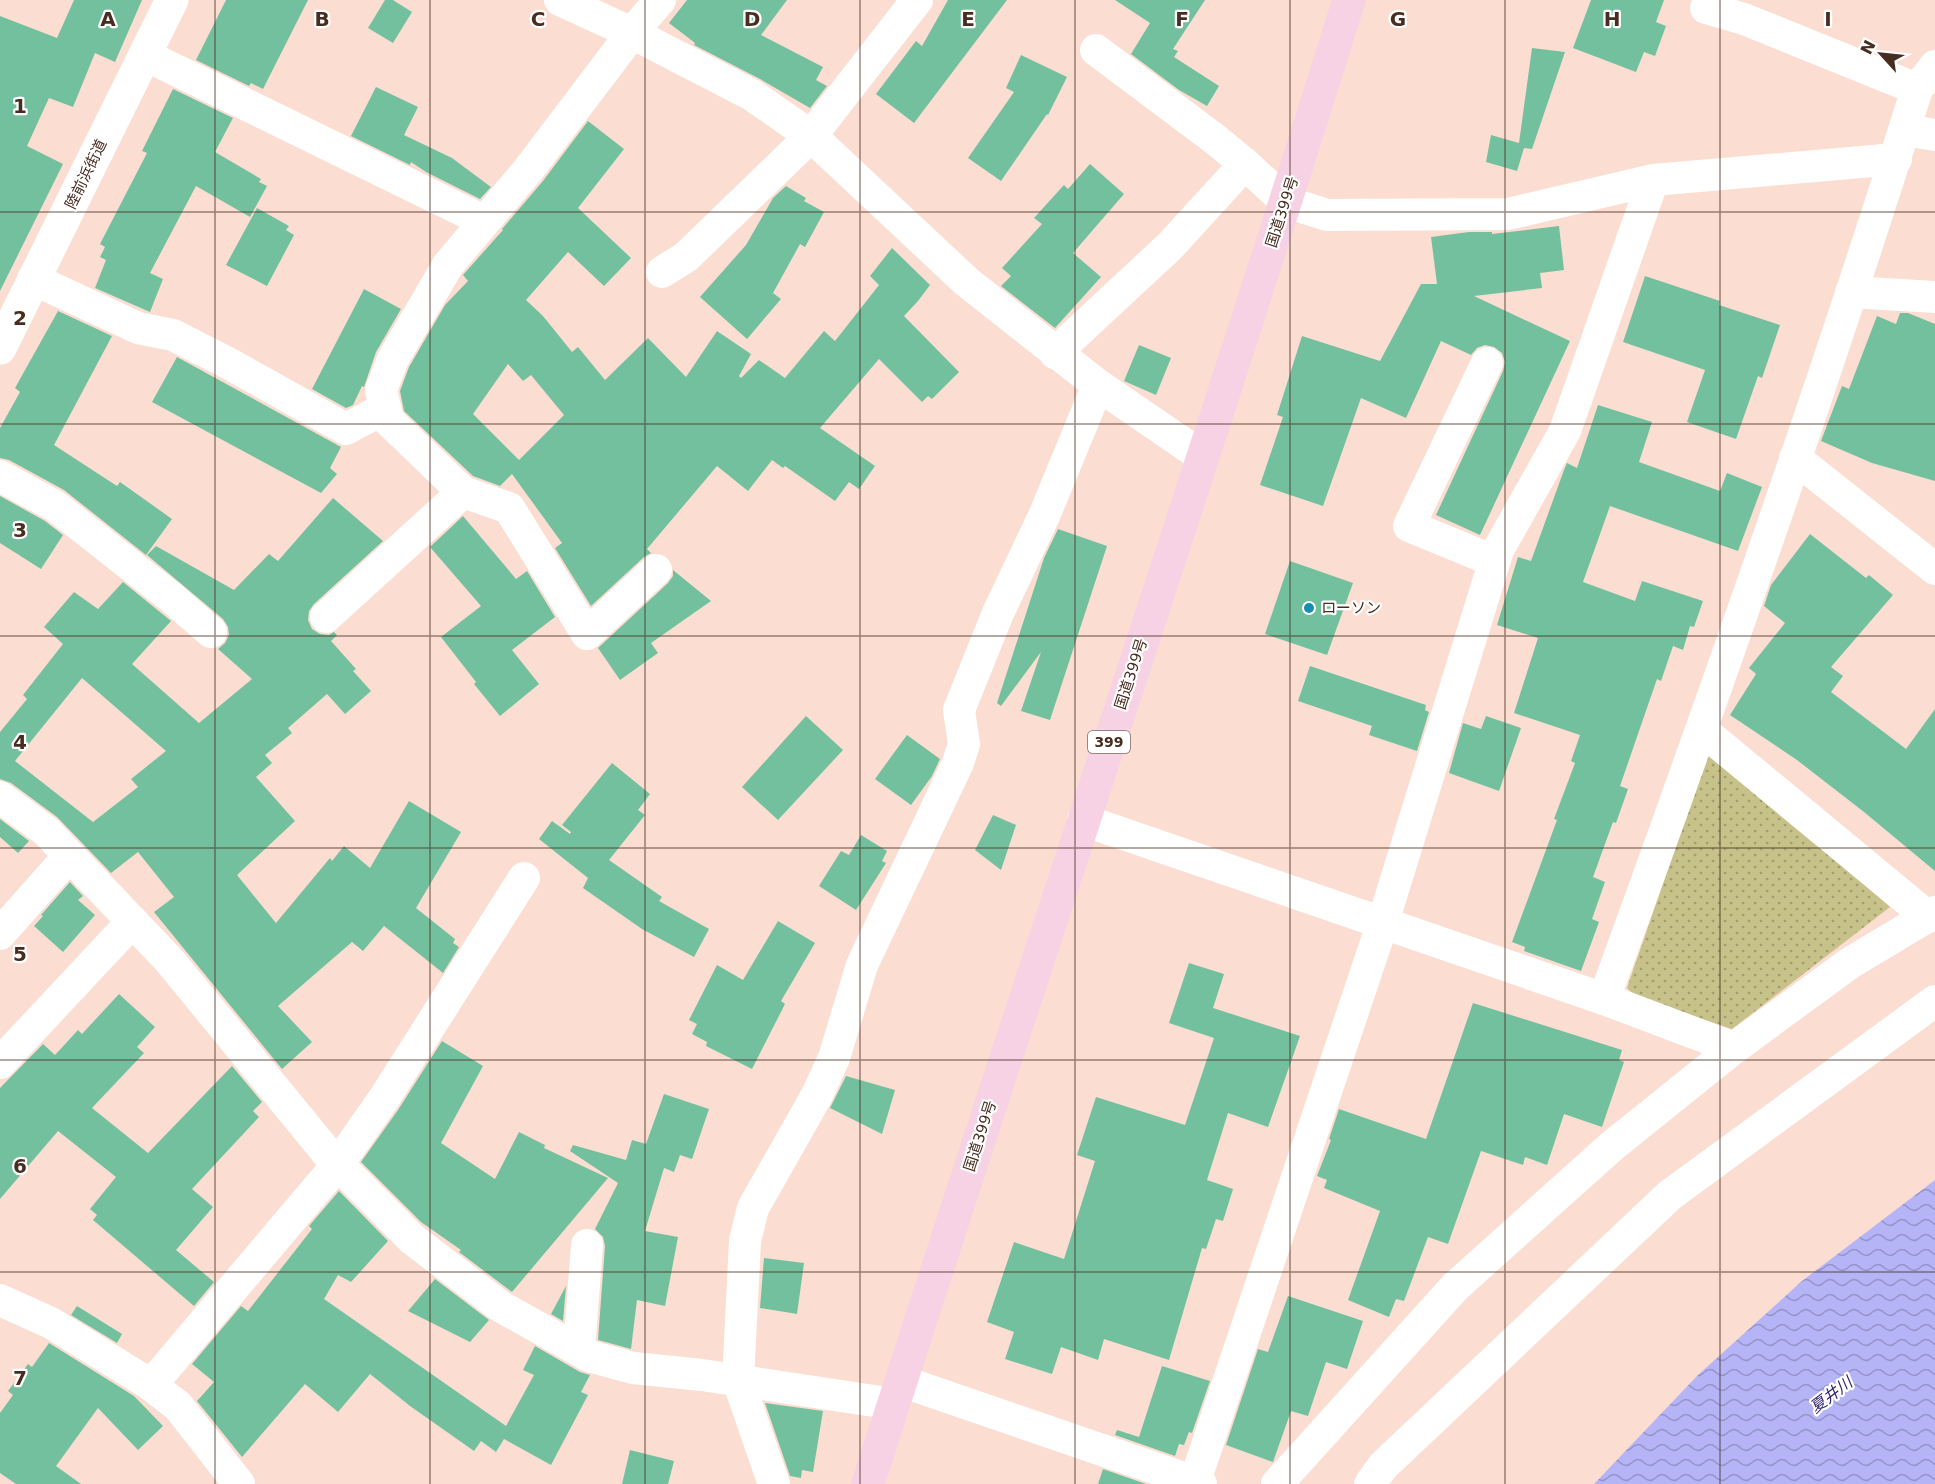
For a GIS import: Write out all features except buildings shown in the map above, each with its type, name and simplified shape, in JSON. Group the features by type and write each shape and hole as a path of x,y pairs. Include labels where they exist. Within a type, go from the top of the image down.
{"highway":[{"name":"国道399号","path":"868,1484 1286,202 1349,0"}],"street":[{"name":"陸前浜街道","path":"0,348 172,0"},
{"path":"560,0 632,33 752,95 811,136 967,282 1098,385 1203,457"},
{"path":"656,570 587,634 509,508 463,492 388,420 381,390 393,359 447,265 529,169 632,33 660,0"},
{"path":"662,272 686,256 811,136 917,0"},
{"path":"1604,999 1702,730 1896,159 1904,129 1926,78 1706,8"},
{"path":"1096,50 1216,140 1286,202 1327,215 1508,214 1653,180 1896,159"},
{"path":"145,55 484,221"},
{"path":"1904,129 1935,135"},
{"path":"1055,352 1170,246 1245,164"},
{"path":"0,797 46,831 169,960 338,1164 412,1239 500,1306 589,1356 633,1368 738,1380 898,1392 1198,1483 1383,922 1497,550 1565,431 1653,180"},
{"path":"33,279 138,328 173,335 346,429 385,408"},
{"path":"1851,292 1935,297"},
{"path":"1487,363 1409,526 1494,561"},
{"path":"774,1484 738,1380 745,1241 753,1208 818,1095 834,1058 862,965 958,763 964,744 959,710 998,613 1044,516 1098,385"},
{"path":"1795,458 1935,569"},
{"path":"0,476 55,506 172,598 211,632"},
{"path":"326,617 463,492"},
{"path":"1277,1484 1455,1287 1612,1146 1734,1048 1850,963 1931,915 1702,730"},
{"path":"1083,820 1604,999 1734,1048"},
{"path":"0,934 69,856"},
{"path":"151,1385 338,1164 383,1100 524,878"},
{"path":"0,1063 132,922"},
{"path":"1370,1484 1383,1466 1670,1195 1935,1001"},
{"path":"579,1350 587,1245"},
{"path":"0,1300 51,1323 151,1385 178,1406 239,1484"}],"shaded area":[{"path":"1709,750 1890,907 1732,1029 1636,997 1627,988"}],"water":[{"name":"夏井川","path":"1935,1180 1935,1484 1594,1484 1698,1375 1802,1281"}],"place":[{"name":"ローソン","path":"1309,608"}]}
